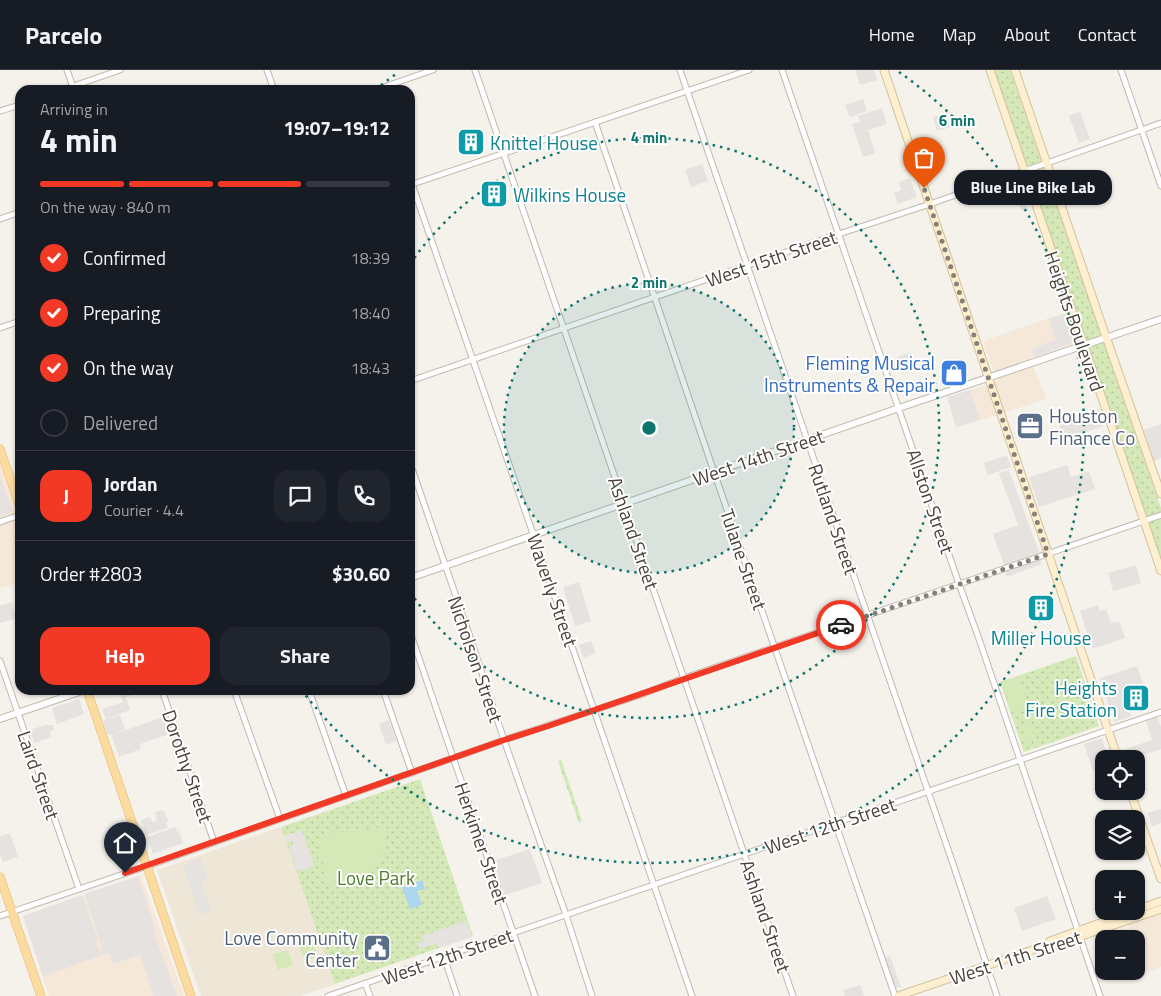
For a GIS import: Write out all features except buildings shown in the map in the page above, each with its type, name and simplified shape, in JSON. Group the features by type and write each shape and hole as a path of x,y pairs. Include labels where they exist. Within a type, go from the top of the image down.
{"main road":[{"path":"884,70 1115,750"},
{"name":"Heights Boulevard","path":"990,70 1161,571"},
{"name":"Heights Boulevard","path":"1015,70 1161,494"},
{"path":"0,449 15,492"},
{"path":"88,695 191,996"},
{"path":"1133,800 1161,879"},
{"path":"0,877 41,996"},
{"path":"1145,907 1161,901"},
{"name":"West 11th Street","path":"897,996 1047,945 1052,946 1079,934 1161,909"},
{"path":"1079,934 1111,920"}],"street":[{"path":"67,70 72,85"},
{"path":"81,85 120,70"},
{"path":"267,70 272,85"},
{"path":"390,85 434,70"},
{"name":"Ashland Street","path":"475,70 793,996"},
{"name":"Rutland Street","path":"680,70 997,996"},
{"path":"415,184 749,70"},
{"name":"Allston Street","path":"782,70 1021,760 1100,996"},
{"path":"1121,70 1161,186"},
{"path":"0,111 15,106"},
{"name":"Tulane Street","path":"595,122 714,472 897,996"},
{"name":"West 15th Street","path":"415,380 1161,123"},
{"name":"Waverly Street","path":"415,196 534,535 692,996"},
{"path":"0,219 15,214"},
{"name":"West 14th Street","path":"415,576 898,408 1161,319"},
{"path":"0,328 15,323"},
{"name":"Nicholson Street","path":"415,478 566,915 592,996"},
{"path":"0,916 504,740 1161,515"},
{"path":"0,522 15,517"},
{"name":"Herkimer Street","path":"415,647 535,996"},
{"name":"Laird Street","path":"0,660 79,889"},
{"path":"0,719 71,695"},
{"name":"Dorothy Street","path":"164,695 214,842"},
{"path":"236,695 280,819"},
{"path":"310,695 346,796"},
{"path":"385,695 412,773"},
{"name":"West 12th Street","path":"328,996 1161,712"},
{"path":"444,957 457,996"},
{"path":"365,983 370,996"}],"shaded area":[{"path":"855,70 874,70 877,80 860,85"},
{"path":"863,99 867,111 850,117 845,105"},
{"path":"882,108 887,124 868,130 875,153 863,157 852,124 860,122 858,116"},
{"path":"1080,112 1090,139 1079,143 1069,116"},
{"path":"947,113 951,127 937,131 933,117"},
{"path":"702,164 708,181 691,187 685,170"},
{"path":"910,178 917,197 898,204 894,193 901,190 899,182"},
{"path":"1018,178 1028,209 1022,211 1012,180"},
{"path":"1066,312 1077,343 1030,358 1046,399 957,428 948,398 997,381 983,341"},
{"path":"1065,314 1075,342 1035,357 1032,349 1056,340 1049,319"},
{"path":"909,353 912,363 892,371 888,361"},
{"path":"970,390 980,419 956,427 947,397"},
{"path":"1099,410 1104,426 1064,439 1059,424"},
{"path":"1161,424 1161,458 1154,461 1144,430"},
{"path":"1007,455 1011,467 988,475 984,463"},
{"path":"0,465 15,508 15,584 0,588"},
{"path":"1067,465 1071,477 1089,471 1095,489 1039,507 1029,477"},
{"path":"1009,470 1039,552 1004,565 993,534 1018,525 999,473"},
{"path":"0,476 13,512 0,516"},
{"path":"1040,558 1042,564 1007,577 1005,571"},
{"path":"1136,565 1141,583 1113,591 1108,573"},
{"path":"579,582 591,621 575,626 563,587"},
{"path":"11,602 15,619 0,623 0,606"},
{"path":"1098,605 1100,611 1106,609 1111,623 1119,621 1125,638 1092,649 1080,611"},
{"path":"591,641 596,653 583,658 579,645"},
{"path":"1137,666 1144,686 1123,693 1131,716 1114,722 1100,678"},
{"path":"121,695 132,695 126,697 130,710 106,719 102,709 123,702"},
{"path":"79,699 84,714 57,724 52,708"},
{"path":"120,715 125,729 112,735 163,717 169,734 140,744 141,749 119,757 111,734 108,735 103,720"},
{"path":"1157,716 1161,727 1161,749 1145,754 1145,750 1126,750 1152,740 1146,720"},
{"path":"389,720 396,741 386,745 379,724"},
{"path":"45,725 53,725 54,730 50,732 51,737 34,743 30,730"},
{"path":"1102,738 1105,750 1095,750 1095,770 1093,771 1084,744"},
{"path":"1161,809 1161,823 1152,827 1147,813"},
{"path":"163,810 169,822 166,823 168,828 146,835 141,820 150,817 152,822 157,820 155,812"},
{"path":"175,827 177,832 179,831 183,843 153,854 147,837"},
{"path":"281,827 335,984 300,996 201,996 157,870"},
{"path":"302,830 314,865 302,871 301,869 297,871 289,847 294,846 292,841 287,842 285,836"},
{"path":"10,833 18,857 3,862 0,854 0,837"},
{"path":"530,849 542,883 505,895 493,861"},
{"path":"201,858 208,879 201,881 211,911 199,915 183,864"},
{"path":"138,876 156,931 154,933 177,996 154,996 140,955 113,964 109,953 43,976 23,916 82,895 98,941 96,943 99,951 103,950 84,894"},
{"path":"141,876 184,996 49,996 23,916"},
{"path":"1047,896 1056,919 1022,931 1014,908"},
{"path":"1161,914 1161,967 1145,973 1145,930 1130,930 1128,925"},
{"path":"466,921 472,937 439,948 437,943 420,949 417,943 424,941 422,936"},
{"path":"890,956 901,987 896,988 885,957"},
{"path":"860,985 864,996 845,996 843,990"}],"green space":[{"path":"994,70 1010,70 1161,508 1161,558 1084,337"},
{"path":"1076,656 1099,726 1024,752 1000,682"},
{"path":"1019,677 1029,708 1013,713 1002,682"},
{"path":"1030,723 1035,740 1027,743 1021,726"},
{"path":"561,760 582,821 579,823 558,761"},
{"name":"Love Park","path":"420,779 473,936 335,984 281,827"},
{"path":"383,828 385,848 380,860 371,871 361,880 349,884 328,886 319,842 325,833"},
{"path":"312,941 318,956 305,961 299,946"},
{"path":"288,950 293,965 278,970 273,954"}],"water":[{"path":"422,880 425,889 417,891 422,905 410,909 402,887"}],"way so far":[{"path":"841,625 1048,554 924,188"}],"place":[{"name":"Knittel House","path":"471,142"},
{"name":"Blue Line Bike Lab","path":"924,188"},
{"name":"Wilkins House","path":"494,194"},
{"name":"Fleming Musical Instruments & Repair","path":"954,373"},
{"name":"Houston Finance Co","path":"1030,426"},
{"name":"Miller House","path":"1041,608"},
{"name":"Heights Fire Station","path":"1136,698"},
{"name":"Love Community Center","path":"377,948"}],"route":[{"path":"125,873 504,740 841,625"}]}
